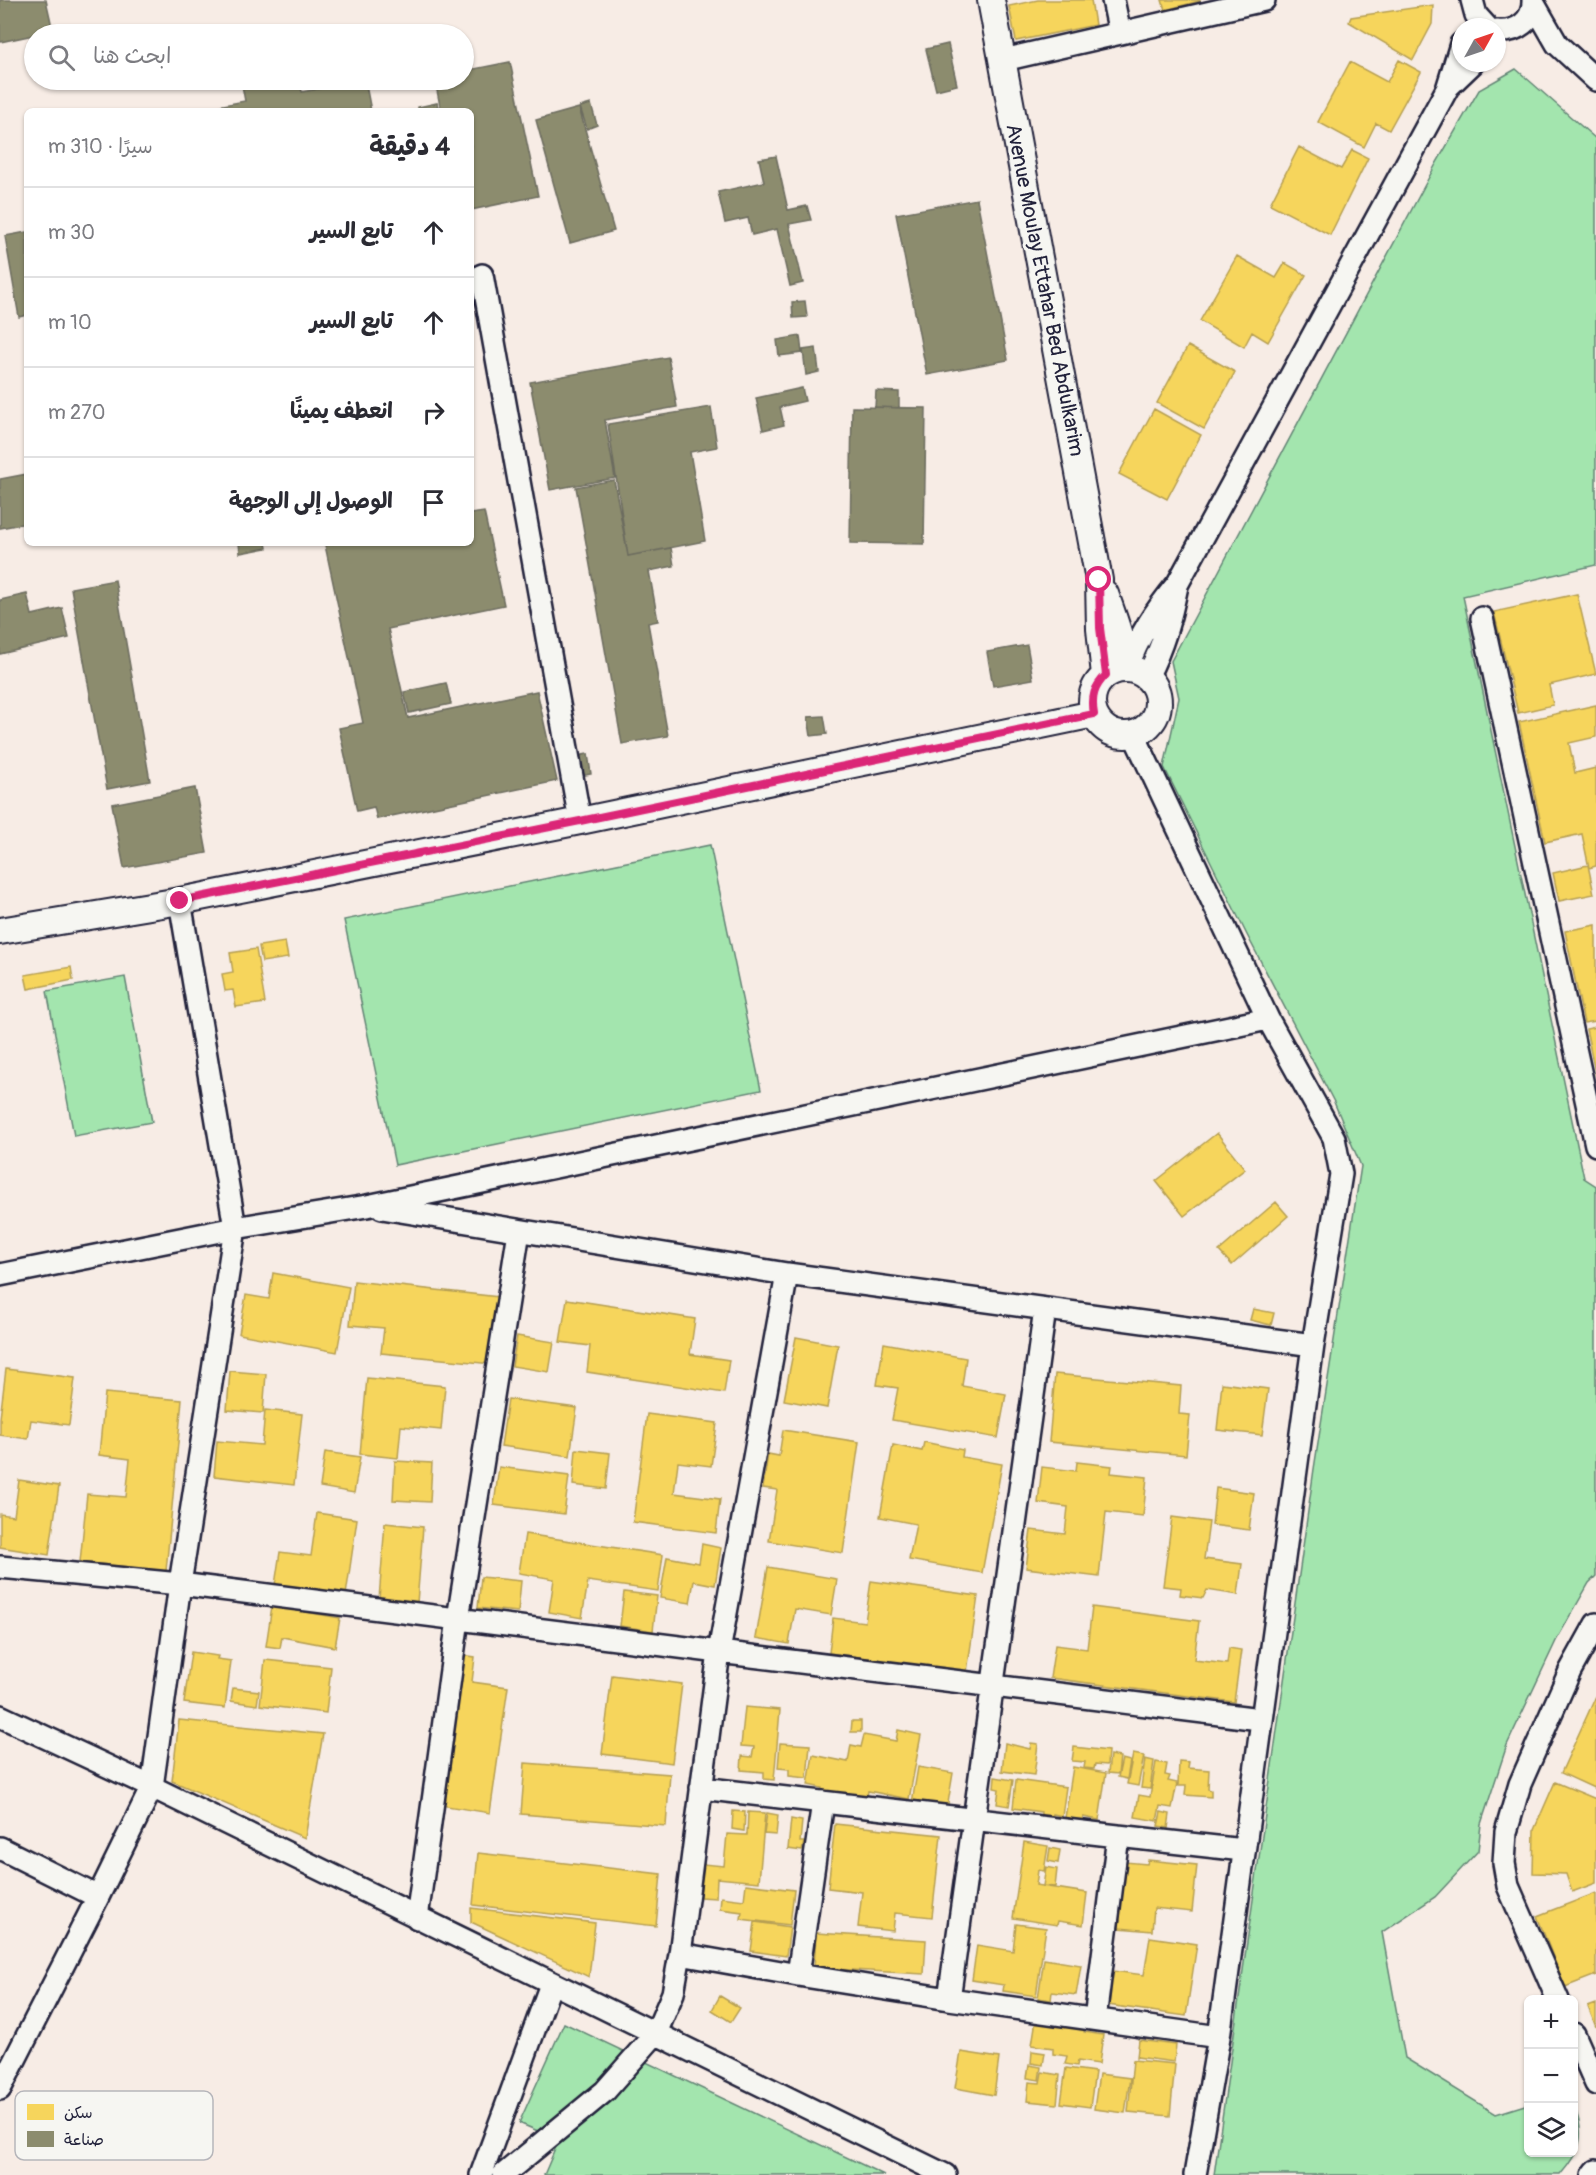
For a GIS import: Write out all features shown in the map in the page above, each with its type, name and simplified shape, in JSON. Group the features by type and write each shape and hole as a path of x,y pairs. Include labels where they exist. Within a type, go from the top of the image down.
{"street":[{"name":"Avenue Moulay Ettahar Bed Abdulkarim","path":"992,0 1099,580 1118,630 1126,673"},
{"path":"1113,0 1120,33"},
{"path":"1003,60 1120,33 1210,6 1264,0"},
{"path":"1506,28 1528,19 1534,2"},
{"path":"1534,2 1557,44 1596,80"},
{"path":"1506,32 1557,44"},
{"path":"1126,673 1154,686 1158,695 1159,705 1151,724 1134,735 1124,735 1106,729 1094,714 1092,703 1098,683 1126,673 1160,652 1170,624 1178,583 1447,89 1452,72"},
{"path":"1447,89 1464,72"},
{"path":"482,275 580,821"},
{"path":"1482,618 1596,1145"},
{"path":"0,931 180,901 580,821 1094,714"},
{"path":"1134,735 1268,1019 1334,1138 1341,1174 1313,1345 1260,1719 1219,2037 1195,2175"},
{"path":"0,2089 152,1787 180,1584 235,1228 180,901"},
{"path":"0,1275 235,1228 367,1206 1268,1019"},
{"path":"367,1206 787,1274 1313,1345"},
{"path":"417,1918 458,1619 519,1231"},
{"path":"502,2175 604,2091 656,2033 673,1993 719,1652 787,1274"},
{"path":"949,1999 1045,1309"},
{"path":"0,1567 180,1584 1260,1719"},
{"path":"1556,1995 1508,1886 1504,1863 1506,1832 1520,1784 1570,1671 1596,1624"},
{"path":"0,1716 152,1787 945,2175"},
{"path":"701,1788 1243,1850"},
{"path":"798,1975 823,1802"},
{"path":"1095,2019 1118,1836"},
{"path":"0,1848 98,1897"},
{"path":"680,1954 949,1999 1219,2037"},
{"path":"481,2175 551,1984"},
{"path":"1578,2043 1596,2084"},
{"path":"1593,2175 1596,2171"}],"green space":[{"path":"1516,69 1596,139 1596,565 1463,596 1584,1178 1596,1186 1596,1576 1589,1583 1556,1641 1507,1745 1481,1824 1478,1851 1435,1897 1382,1932 1405,2058 1496,2114 1524,2105 1524,2157 1574,2157 1560,2175 1214,2175 1314,1469 1361,1166 1334,1102 1247,935 1164,767 1179,698 1171,661 1436,164 1479,90"},
{"path":"710,845 761,1090 395,1165 344,920"},
{"path":"125,977 152,1122 74,1136 47,991"},
{"path":"564,2023 884,2175 544,2175 559,2140 519,2123"},
{"path":"1578,2116 1580,2126 1578,2146"}],"building: سكن":[{"path":"1038,0 1091,0 1095,25 1016,41 1009,6"},
{"path":"1162,0 1200,0 1200,1 1165,10"},
{"path":"1433,5 1432,24 1413,60 1349,22 1351,17"},
{"path":"1399,60 1421,72 1389,130 1376,123 1364,147 1318,122 1350,62 1387,82"},
{"path":"1299,147 1341,169 1352,150 1368,158 1330,235 1270,204"},
{"path":"1237,256 1276,278 1285,263 1306,275 1268,342 1252,332 1244,347 1200,321"},
{"path":"1188,346 1235,372 1204,429 1157,403"},
{"path":"1154,409 1201,435 1167,499 1119,474"},
{"path":"1577,594 1596,674 1549,685 1553,705 1518,713 1494,612"},
{"path":"1596,705 1596,737 1569,743 1575,773 1596,768 1596,866 1589,868 1582,834 1545,842 1519,722"},
{"path":"1588,865 1594,894 1559,901 1553,873"},
{"path":"1596,925 1596,1021 1584,1023 1565,931"},
{"path":"285,942 288,958 262,962 259,946"},
{"path":"256,949 265,1003 236,1007 233,990 225,991 222,974 233,972 230,953"},
{"path":"71,967 73,980 28,989 25,975"},
{"path":"1596,1027 1596,1076 1586,1029"},
{"path":"1217,1133 1245,1169 1184,1216 1156,1181"},
{"path":"1276,1202 1288,1216 1232,1265 1219,1251"},
{"path":"273,1273 349,1287 337,1352 239,1334 246,1295 269,1299"},
{"path":"354,1281 499,1297 492,1364 381,1353 384,1328 350,1325"},
{"path":"567,1299 695,1319 690,1354 729,1360 724,1393 587,1372 590,1346 560,1342"},
{"path":"1253,1309 1274,1313 1271,1325 1250,1320"},
{"path":"517,1336 554,1342 549,1372 512,1366"},
{"path":"796,1337 838,1345 827,1408 784,1400"},
{"path":"884,1343 966,1358 962,1386 1006,1394 998,1438 892,1420 898,1388 877,1385"},
{"path":"6,1369 75,1378 69,1425 31,1420 28,1439 0,1435"},
{"path":"230,1371 266,1374 263,1413 227,1410"},
{"path":"1055,1374 1181,1386 1179,1414 1190,1415 1186,1455 1049,1442"},
{"path":"367,1378 445,1386 441,1430 401,1426 398,1458 360,1454"},
{"path":"1222,1383 1268,1389 1262,1435 1217,1430"},
{"path":"105,1393 182,1400 166,1571 80,1562 87,1494 126,1497 130,1459 99,1455"},
{"path":"508,1399 577,1408 570,1456 501,1446"},
{"path":"265,1410 302,1414 294,1485 214,1476 217,1441 262,1445"},
{"path":"647,1414 717,1423 711,1466 678,1462 674,1493 720,1499 716,1533 633,1522"},
{"path":"783,1430 859,1442 843,1553 769,1541 777,1490 763,1488 768,1454 779,1456"},
{"path":"924,1442 963,1450 962,1457 1002,1464 982,1573 909,1560 916,1524 880,1517 893,1445 922,1451"},
{"path":"576,1449 610,1453 606,1489 573,1485"},
{"path":"325,1452 360,1457 354,1493 320,1487"},
{"path":"395,1461 432,1463 430,1502 393,1500"},
{"path":"1077,1462 1112,1466 1111,1473 1147,1477 1143,1516 1106,1512 1099,1577 1026,1568 1031,1530 1065,1534 1068,1507 1038,1503 1042,1467 1076,1471"},
{"path":"499,1467 569,1476 564,1514 494,1505"},
{"path":"19,1480 59,1486 49,1555 0,1547 0,1514 14,1516"},
{"path":"1216,1488 1254,1493 1249,1530 1212,1525"},
{"path":"317,1513 357,1519 346,1595 275,1585 280,1552 311,1556"},
{"path":"1172,1517 1209,1522 1204,1559 1242,1564 1238,1595 1207,1590 1203,1598 1180,1595 1181,1588 1163,1586"},
{"path":"385,1523 423,1527 417,1603 379,1599"},
{"path":"525,1534 663,1555 658,1591 588,1581 582,1618 549,1612 554,1579 519,1573"},
{"path":"702,1544 721,1548 715,1585 694,1581 690,1603 660,1598 667,1557 699,1563"},
{"path":"768,1567 837,1579 831,1615 795,1609 789,1644 756,1638"},
{"path":"481,1577 521,1581 518,1612 478,1608"},
{"path":"871,1581 978,1596 967,1672 829,1653 833,1618 865,1622"},
{"path":"624,1592 657,1596 653,1631 620,1626"},
{"path":"272,1606 340,1618 335,1647 282,1637 280,1648 266,1646"},
{"path":"1092,1607 1199,1621 1194,1660 1227,1664 1229,1648 1241,1650 1234,1702 1050,1678 1055,1645 1087,1649"},
{"path":"191,1652 218,1656 217,1659 231,1661 225,1708 184,1703"},
{"path":"462,1655 475,1657 472,1682 508,1687 490,1813 440,1805"},
{"path":"265,1660 331,1667 326,1713 260,1705"},
{"path":"612,1675 682,1684 672,1763 602,1754"},
{"path":"233,1688 259,1691 257,1705 231,1701"},
{"path":"1596,1696 1596,1789 1561,1773"},
{"path":"745,1707 780,1710 774,1780 764,1779 764,1772 741,1770 742,1756 752,1757 754,1747 741,1746"},
{"path":"179,1720 323,1734 305,1838 172,1781"},
{"path":"852,1721 861,1721 861,1732 851,1732"},
{"path":"898,1730 921,1735 909,1799 868,1791 866,1801 821,1792 822,1788 808,1785 813,1755 848,1762 851,1745 861,1747 864,1735 896,1741"},
{"path":"780,1743 810,1745 807,1778 789,1776 789,1769 778,1768"},
{"path":"1005,1743 1030,1749 1031,1743 1038,1744 1034,1775 1002,1771"},
{"path":"1074,1747 1108,1751 1107,1765 1095,1764 1094,1769 1084,1768 1085,1762 1072,1761"},
{"path":"1133,1754 1144,1756 1138,1786 1127,1784"},
{"path":"1110,1755 1120,1757 1118,1774 1108,1773"},
{"path":"1122,1759 1130,1761 1127,1779 1118,1777"},
{"path":"1145,1759 1154,1761 1150,1789 1141,1788"},
{"path":"1179,1761 1189,1762 1188,1768 1209,1770 1208,1789 1211,1790 1211,1797 1185,1795 1186,1786 1178,1786"},
{"path":"1156,1762 1167,1764 1165,1775 1170,1776 1168,1781 1177,1783 1172,1808 1160,1806 1157,1821 1135,1817 1139,1795 1150,1797"},
{"path":"525,1763 670,1774 666,1826 521,1814"},
{"path":"918,1767 953,1773 947,1809 912,1803"},
{"path":"1073,1767 1106,1773 1099,1820 1083,1817 1082,1824 1065,1818"},
{"path":"995,1777 1013,1780 1009,1806 997,1804 999,1789 994,1788"},
{"path":"1016,1780 1066,1787 1062,1816 1053,1814 1052,1818 1041,1817 1041,1812 1013,1808"},
{"path":"1555,1782 1596,1799 1596,1883 1572,1892 1566,1874 1533,1873 1534,1830"},
{"path":"733,1811 745,1812 744,1831 732,1829"},
{"path":"748,1812 765,1813 759,1882 717,1878 716,1898 700,1897 703,1864 724,1866 727,1834 747,1835"},
{"path":"1161,1812 1170,1814 1168,1828 1158,1826"},
{"path":"767,1813 778,1815 776,1835 764,1834"},
{"path":"791,1819 802,1821 800,1842 804,1842 802,1851 788,1849"},
{"path":"835,1824 941,1835 932,1917 895,1913 893,1931 858,1927 862,1892 828,1888"},
{"path":"1024,1842 1048,1846 1044,1871 1038,1870 1036,1885 1087,1893 1083,1925 1058,1921 1057,1925 1013,1918"},
{"path":"1050,1848 1060,1850 1058,1863 1048,1861"},
{"path":"478,1853 661,1874 656,1926 473,1905"},
{"path":"1148,1860 1197,1865 1192,1912 1154,1908 1152,1931 1119,1928 1125,1862 1147,1864"},
{"path":"1046,1867 1057,1869 1055,1887 1043,1886"},
{"path":"746,1884 794,1890 790,1925 741,1919 742,1912 720,1909 721,1897 744,1900"},
{"path":"1596,1893 1596,1975 1565,1987 1537,1916"},
{"path":"471,1908 595,1923 589,1977 471,1922"},
{"path":"755,1922 790,1927 786,1956 751,1951"},
{"path":"1016,1924 1046,1928 1036,1996 1003,1991 1004,1985 972,1980 977,1945 1013,1951"},
{"path":"816,1933 926,1940 924,1974 814,1968"},
{"path":"1150,1937 1197,1944 1186,2016 1108,2005 1113,1971 1144,1975"},
{"path":"1044,1959 1081,1965 1076,1995 1052,1992 1051,2000 1038,1998"},
{"path":"720,1996 740,2008 731,2022 712,2010"},
{"path":"1596,2004 1596,2027 1588,2007"},
{"path":"1036,2020 1085,2028 1084,2032 1103,2035 1099,2064 1078,2061 1077,2066 1065,2064 1067,2056 1053,2054 1053,2048 1032,2045"},
{"path":"1139,2040 1176,2045 1174,2062 1137,2057"},
{"path":"1032,2051 1045,2053 1043,2065 1031,2063"},
{"path":"961,2052 999,2058 994,2095 955,2088"},
{"path":"1133,2060 1175,2064 1170,2116 1128,2112"},
{"path":"1029,2065 1041,2067 1039,2080 1027,2078"},
{"path":"1066,2068 1095,2072 1090,2107 1061,2103"},
{"path":"1042,2072 1060,2075 1057,2104 1027,2101 1029,2082 1040,2083"},
{"path":"1099,2074 1130,2078 1125,2113 1094,2109"}],"building: صناعة":[{"path":"0,0 46,0 51,24 24,24 24,37 0,42"},
{"path":"948,44 957,85 936,90 926,49"},
{"path":"510,62 538,196 474,209 474,108 440,108 437,90 474,90 474,69"},
{"path":"243,90 302,90 302,92 367,90 370,108 207,108 245,101"},
{"path":"437,103 438,108 418,108"},
{"path":"591,104 597,125 587,129 580,107"},
{"path":"579,108 614,231 570,243 536,120"},
{"path":"776,156 788,210 807,206 811,220 789,224 803,283 790,286 777,229 752,235 748,218 725,223 718,192 764,182 759,159"},
{"path":"977,199 1008,360 927,375 896,214"},
{"path":"24,233 24,316 19,317 5,236"},
{"path":"805,301 807,317 793,318 792,302"},
{"path":"800,336 802,353 779,356 777,340"},
{"path":"816,348 819,372 806,375 803,350"},
{"path":"668,357 677,407 605,420 615,478 550,490 530,382"},
{"path":"802,388 805,401 780,407 784,425 763,430 756,398"},
{"path":"876,391 899,392 899,408 875,407"},
{"path":"711,407 717,447 690,452 705,541 628,556 608,424"},
{"path":"852,407 926,408 924,544 850,543"},
{"path":"24,475 24,524 0,528 0,479"},
{"path":"614,480 628,556 671,548 674,566 649,571 658,621 648,623 668,736 622,744 576,487"},
{"path":"484,512 504,605 388,629 408,718 537,691 557,781 377,819 374,807 357,811 339,728 363,723 325,546 474,546 474,514"},
{"path":"239,546 267,546 267,548 240,553"},
{"path":"115,580 150,781 107,789 71,588"},
{"path":"27,594 32,615 62,608 69,638 0,654 0,600"},
{"path":"1027,645 1033,679 993,686 987,652"},
{"path":"446,683 451,704 409,713 404,692"},
{"path":"824,716 827,734 811,736 808,717"},
{"path":"588,754 591,774 580,776 577,756"},
{"path":"195,788 207,853 124,868 112,804"}],"route":[{"path":"180,901 580,821 1094,714 1092,703 1094,692 1098,683 1106,675 1102,656 1099,580"}]}
